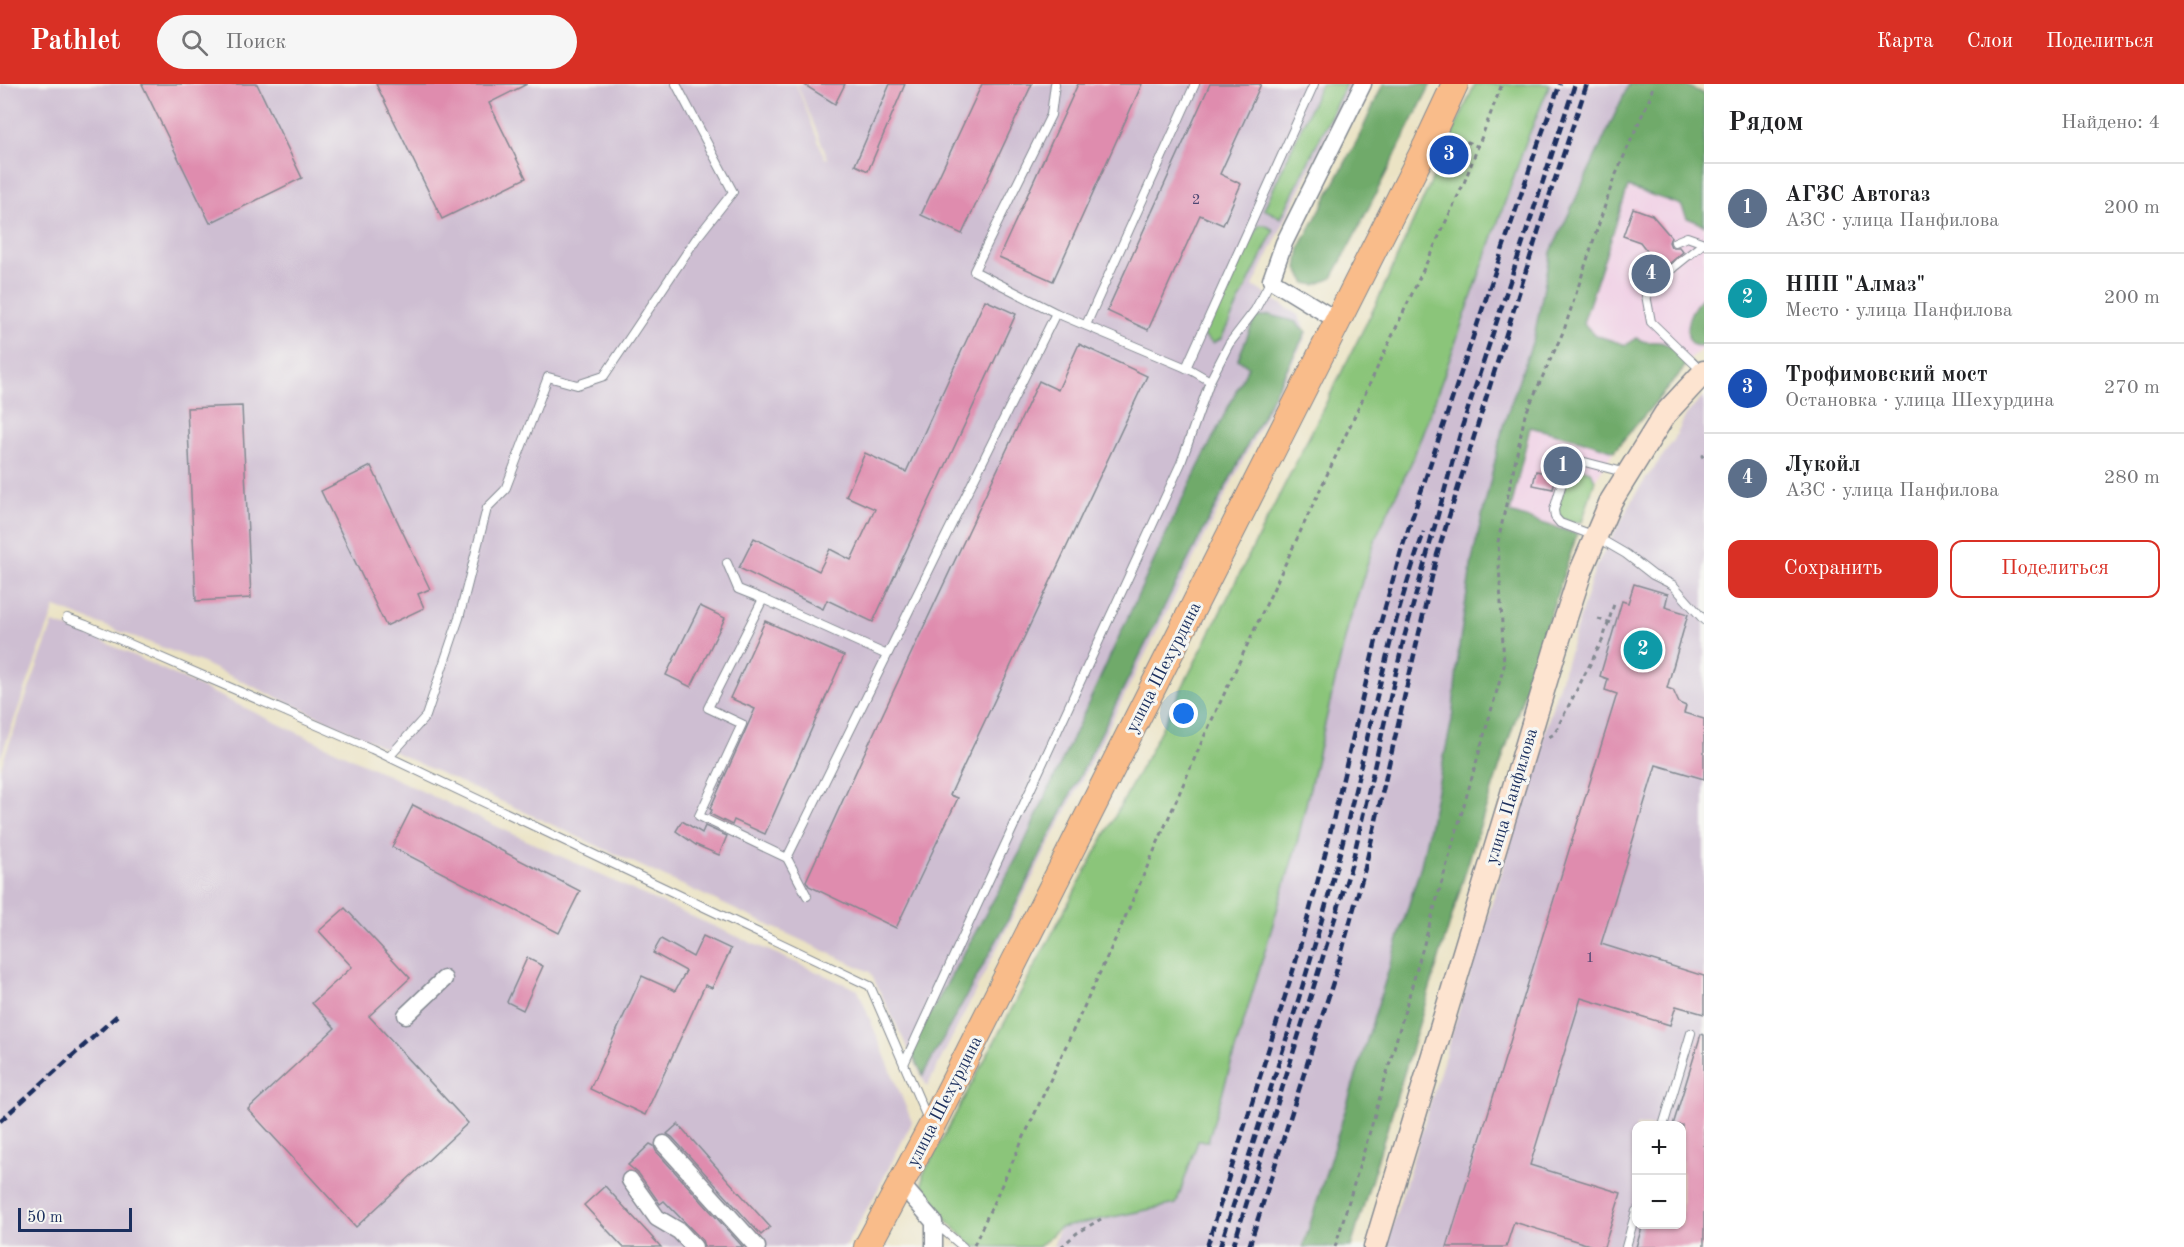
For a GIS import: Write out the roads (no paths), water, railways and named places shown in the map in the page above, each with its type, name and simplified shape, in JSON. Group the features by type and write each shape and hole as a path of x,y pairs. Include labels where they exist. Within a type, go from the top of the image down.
{"main road":[{"name":"улица Шехурдина","path":"867,1247 932,1127 1455,84"},
{"name":"улица Панфилова","path":"1375,1247 1581,571 1611,501 1627,473 1665,414 1704,372"}],"street":[{"path":"1338,321 1271,280 1284,243 1363,84"},
{"path":"406,1016 444,979"},
{"path":"664,1144 757,1247"},
{"path":"630,1180 657,1218 679,1231 694,1247"},
{"path":"902,1185 934,1222 934,1247"}],"lane":[{"path":"389,757 426,716 459,618 487,508 505,490 548,377 577,385 604,376 696,239 733,192 676,84"},
{"path":"1054,84 1051,115 974,271 1056,313 1186,368 1210,381"},
{"path":"1086,325 1195,84"},
{"path":"1186,368 1314,84"},
{"path":"1675,243 1687,237 1704,243"},
{"path":"1646,295 1674,267 1704,243"},
{"path":"1654,260 1646,295 1651,322 1704,372"},
{"path":"904,1064 1181,463 1210,381 1229,344 1255,310 1271,280"},
{"path":"787,858 1056,313"},
{"path":"1627,473 1577,460 1567,466 1554,510 1555,517 1560,523 1595,536 1626,554 1653,575 1672,585 1704,620"},
{"path":"728,563 738,589 887,655"},
{"path":"764,599 708,708 742,724 699,816 787,858 807,896"},
{"path":"67,618 389,757 870,986 932,1127"},
{"path":"1664,1121 1691,1033"},
{"path":"934,1222 963,1247"},
{"path":"1626,1247 1632,1225"}],"railway":[{"path":"1207,1247 1296,961 1325,854 1378,632 1402,548 1560,84"},
{"path":"1233,1247 1352,863 1404,638 1462,427 1575,84"},
{"path":"1249,1247 1335,976 1365,868 1437,555 1549,197 1587,84"},
{"path":"1220,1247 1312,954 1339,856 1388,652 1424,532"},
{"path":"0,1121 120,1013"}],"place":[{"name":"Трофимовский мост","path":"1449,155"},
{"name":"Лукойл","path":"1651,274"},
{"name":"АГЗС Автогаз","path":"1563,466"},
{"name":"НПП \"Алмаз\"","path":"1643,650"}]}
